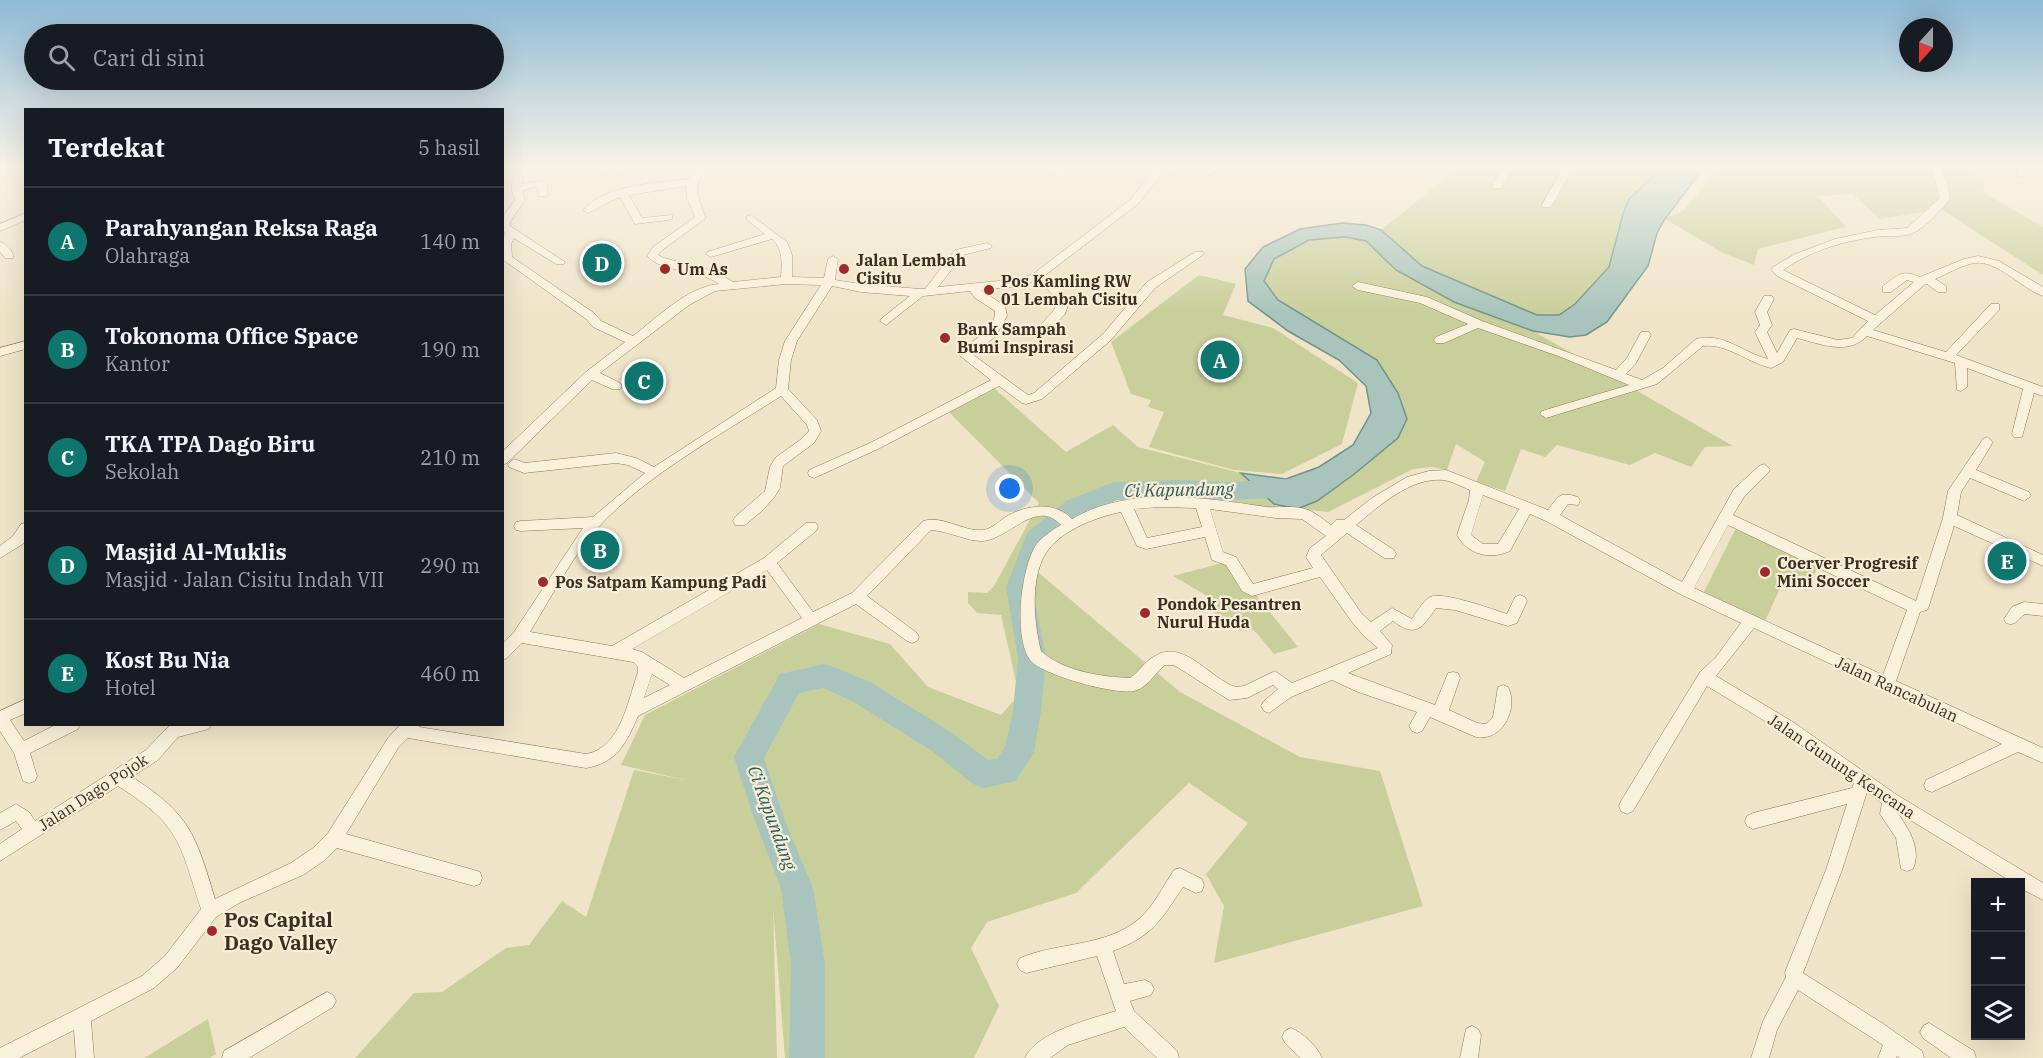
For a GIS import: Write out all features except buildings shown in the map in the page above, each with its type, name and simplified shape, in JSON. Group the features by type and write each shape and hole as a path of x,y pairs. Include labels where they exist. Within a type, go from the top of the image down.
{"street":[{"path":"510,215 505,222 505,227 560,262"},
{"path":"635,215 639,222 668,217"},
{"path":"700,215 701,218 657,249 652,256 660,261 713,274 729,285"},
{"path":"656,473 631,461 616,458 524,468 508,462 591,374 684,302 712,288 786,280 829,282 861,288 924,293 1021,282 1037,276 1116,215"},
{"path":"1876,320 1824,297 1781,274 1777,269 1801,255 1824,247 1876,233 1910,230 1928,215"},
{"path":"0,228 24,217"},
{"path":"751,218 783,244 788,253 786,280"},
{"path":"512,232 506,244 507,258 590,316 597,324 634,340"},
{"path":"711,254 773,235"},
{"path":"0,245 9,256"},
{"path":"886,321 924,293 959,252 987,246"},
{"path":"974,288 979,295 1001,309 1002,315 996,329 965,355 1026,400 1038,396 1107,337 1151,285 1199,254"},
{"path":"740,521 773,489 777,465 787,454 810,439 815,431 813,423 782,390 784,360 791,342 829,282 833,259"},
{"path":"1546,414 1653,381 1700,342 1707,340 1717,341 1761,363 1771,364 1776,361 1794,333 1847,345 1855,342 1867,332 1876,320 1924,280 1968,261 1986,260 2043,292"},
{"path":"1887,289 1906,275 1924,280 1942,289"},
{"path":"1037,276 1058,292 1063,303 1061,311 1041,332"},
{"path":"1358,286 1423,300 1478,324 1642,385"},
{"path":"1768,300 1761,312 1766,325 1761,332 1776,361"},
{"path":"1948,357 1995,307"},
{"path":"1440,340 1478,324"},
{"path":"1867,332 1961,361 2043,392"},
{"path":"1618,375 1632,360 1645,335"},
{"path":"0,352 24,346"},
{"path":"1961,361 1961,387"},
{"path":"591,374 616,386"},
{"path":"814,473 874,446 999,381"},
{"path":"2018,434 2030,387"},
{"path":"504,652 519,636 584,535 595,522 656,473 782,390"},
{"path":"1726,518 1915,607 1922,606 1950,518 1955,491 1987,442"},
{"path":"1685,590 1739,493 1764,469"},
{"path":"1969,472 2024,495"},
{"name":"Jalan Rancabulan","path":"1360,515 1369,506 1410,481 1434,473 1446,475 1551,517 1685,590 2043,756"},
{"path":"1477,486 1476,500 1464,535 1472,545 1500,551 1505,547 1526,508"},
{"path":"1551,517 1565,498 1574,501"},
{"path":"1290,690 1275,677 1247,693 1236,695 1229,693 1181,660 1169,657 1162,658 1140,681 1126,685 1074,674 1035,656 1028,601 1029,580 1044,545 1067,522 1125,505 1150,502 1202,503 1276,513 1305,514 1332,533 1350,515 1360,515"},
{"path":"1202,503 1218,558 1229,559 1247,587 1252,590 1321,571"},
{"path":"1125,505 1142,542 1146,544 1210,531"},
{"path":"631,712 810,619 858,597 928,525 945,526 980,537 993,533 1013,519 1046,510 1067,522"},
{"path":"1269,706 1290,690 1386,650 1385,645 1369,632 1321,571 1313,557 1315,552 1360,515"},
{"path":"1950,518 2043,561"},
{"path":"521,526 595,522"},
{"path":"616,651 769,562 811,527"},
{"path":"1348,527 1389,554"},
{"path":"0,553 18,540 24,531"},
{"path":"769,562 810,619"},
{"path":"858,597 912,637"},
{"path":"1369,632 1392,614 1397,615 1408,625 1415,625 1433,602 1447,603 1508,620 1512,619 1520,601"},
{"path":"1887,685 1915,607"},
{"path":"2012,619 2016,611 2023,607 2043,610"},
{"path":"1627,806 1705,677 1721,661 1751,621"},
{"path":"519,636 637,656 683,685"},
{"path":"0,1058 157,976 171,962 210,912 233,897 297,869 319,854 334,839 393,743 408,728 586,761 606,755 616,746 645,672 642,660"},
{"path":"1333,672 1355,684 1433,711 1483,732 1491,729 1501,719 1503,692"},
{"name":"Jalan Gunung Kencana","path":"1705,677 1788,727 1861,787 1891,800 2043,892"},
{"path":"1417,726 1433,711 1453,678"},
{"path":"24,706 0,718 21,750 29,776"},
{"path":"21,750 69,726"},
{"name":"Jalan Dago Pojok","path":"0,853 152,755 179,728"},
{"path":"1932,785 2022,746 2043,744"},
{"path":"118,777 143,794 182,830 197,865 210,912"},
{"path":"1753,821 1861,787"},
{"path":"1760,1058 1769,1027 1795,978 1794,972 1834,870 1861,787"},
{"path":"1891,800 1888,814 1904,835 1907,863"},
{"path":"0,822 16,812 23,817 33,831"},
{"path":"334,839 474,878"},
{"path":"1026,964 1102,946 1137,931 1144,926 1180,876 1196,885"},
{"path":"1102,946 1126,1017 1163,1056"},
{"path":"1795,978 1890,1050 1915,1058"},
{"path":"1119,994 1145,989"},
{"path":"231,1058 327,1001"},
{"path":"82,1016 85,1058"},
{"path":"1034,1058 1063,1037 1126,1017"},
{"path":"1929,1032 1967,1058"},
{"path":"1469,1058 1472,1035"},
{"path":"1291,1037 1313,1058"}],"green space":[{"path":"1399,215 1623,215 1609,267 1575,304 1559,315 1537,315 1422,266 1381,230"},
{"path":"1673,215 1835,215 1846,227 1758,249 1754,265 1723,253 1665,219"},
{"path":"1876,215 1902,215 1880,219"},
{"path":"1951,215 2023,215 2043,227 2043,275"},
{"path":"1345,237 1366,241 1396,270 1454,302 1533,331 1733,446 1705,447 1691,467 1655,453 1630,465 1557,445 1545,457 1521,449 1505,491 1476,482 1485,462 1456,444 1447,470 1432,467 1413,469 1328,512 1297,509 1398,438 1377,360 1278,300 1264,281 1274,259 1309,240"},
{"path":"1199,275 1236,284 1223,315 1273,328 1358,383 1342,444 1282,474 1234,470 1149,447 1164,412 1148,407 1151,400 1131,394 1111,342"},
{"path":"995,389 1066,452 1113,425 1138,447 1241,473 1282,512 1212,499 1138,493 1089,504 1053,530 1033,568 1180,692 1300,757 1380,771 1423,906 1214,963 1224,906 1206,874 1248,823 1189,783 1076,893 987,922 971,948 999,1006 974,1058 785,1058 773,907 777,1058 355,1058 414,993 442,992 506,948 529,945 562,901 586,917 634,770 685,780 621,765 645,715 819,624 890,644 928,687 1001,715 1019,695 1001,615 977,613 968,603 968,592 987,593 994,586 1039,503 949,412"},
{"name":"Coerver Progresif Mini Soccer","path":"1737,526 1819,564 1807,591 1784,580 1765,621 1704,592"},
{"path":"1230,561 1238,577 1257,596 1298,647 1274,654 1254,630 1240,631 1213,612 1219,603 1173,576"},
{"path":"208,1019 216,1054 210,1058 144,1058"}],"water":[{"path":"1623,215 1668,215 1657,233 1648,266 1607,322 1586,335 1570,337 1533,331 1454,302 1396,270 1366,241 1345,237 1309,240 1274,259 1264,281 1278,300 1377,360 1398,393 1407,419 1398,438 1353,475 1317,501 1297,509 1274,504 1241,473 1286,479 1319,467 1353,445 1371,413 1366,386 1339,360 1288,331 1248,301 1245,269 1263,247 1300,229 1342,223 1366,225 1381,230 1422,266 1537,315 1559,315 1575,304 1609,267"}],"waterway":[{"name":"Ci Kapundung","path":"807,1058 808,964 797,888 770,821 749,757 790,683 824,676 862,692 942,742 984,774 1005,771 1019,752 1027,711 1032,658 1019,587 1036,540 1075,508 1114,491 1178,489 1225,491 1293,488"}],"place":[{"name":"Masjid Al-Muklis","path":"602,263"},
{"name":"Um As","path":"665,269"},
{"name":"Jalan Lembah Cisitu","path":"844,269"},
{"name":"Pos Kamling RW 01 Lembah Cisitu","path":"989,290"},
{"name":"Bank Sampah Bumi Inspirasi","path":"945,338"},
{"name":"Parahyangan Reksa Raga","path":"1220,360"},
{"name":"TKA TPA Dago Biru","path":"644,381"},
{"name":"Tokonoma Office Space","path":"600,550"},
{"name":"Kost Bu Nia","path":"2007,561"},
{"name":"Coerver Progresif Mini Soccer","path":"1765,572"},
{"name":"Pos Satpam Kampung Padi","path":"543,582"},
{"name":"Pondok Pesantren Nurul Huda","path":"1145,613"},
{"name":"Pos Capital Dago Valley","path":"212,931"}]}
